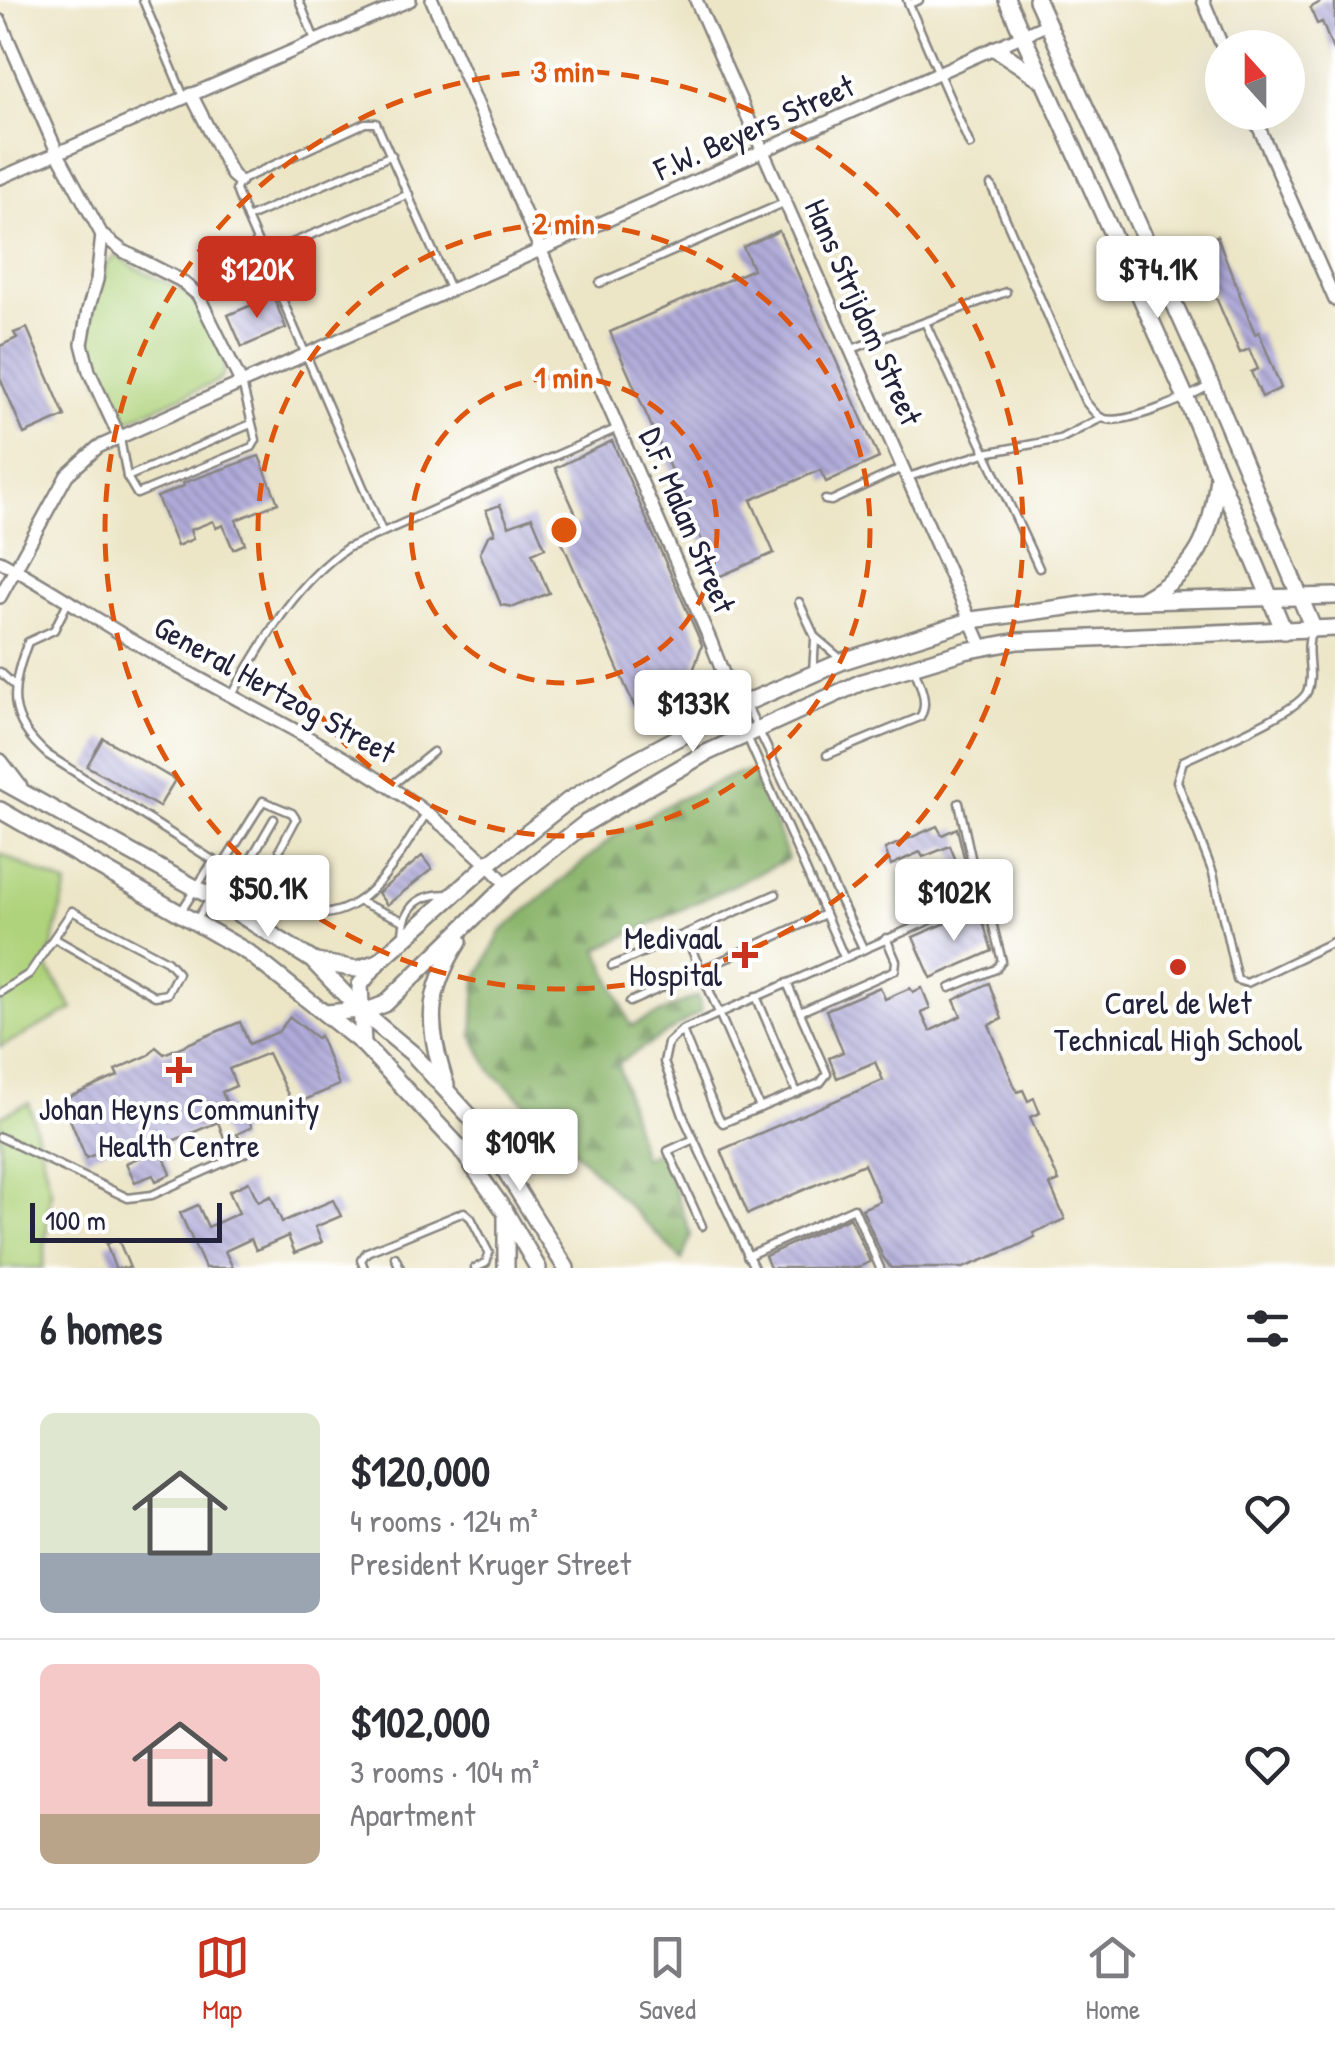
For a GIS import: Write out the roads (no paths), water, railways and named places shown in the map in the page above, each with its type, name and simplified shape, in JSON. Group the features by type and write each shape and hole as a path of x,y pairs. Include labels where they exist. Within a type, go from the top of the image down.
{"street":[{"path":"0,178 410,0"},
{"name":"D.F. Malan Street","path":"432,0 751,731"},
{"name":"Hans Strijdom Street","path":"696,0 982,646"},
{"path":"1008,0 1219,472 1284,631"},
{"path":"1037,0 1211,385 1312,628"},
{"path":"1203,0 1216,30"},
{"path":"0,21 58,154 102,235 123,251 180,280 198,295 242,382"},
{"name":"F.W. Beyers Street","path":"0,597 67,475 88,453 119,436 1048,24"},
{"path":"996,49 1044,82"},
{"path":"188,96 239,181"},
{"path":"1260,130 1335,300"},
{"path":"102,235 97,280 82,344 89,372 119,436"},
{"path":"1140,601 1178,577 1198,552 1213,520 1219,472"},
{"name":"General Hertzog Street","path":"0,561 391,786 488,864 507,885"},
{"path":"363,1044 360,986 378,962 453,894 593,784 741,706 843,661 972,620 1076,604 1335,596"},
{"path":"326,1013 379,1007 392,998 507,885 586,823 632,794 751,731 862,682 982,646 1070,637 1335,628"},
{"path":"0,762 23,792"},
{"path":"0,780 212,897 312,960 360,1010 447,1088 494,1149 562,1262"},
{"path":"0,810 249,953 363,1044 460,1148 506,1213 536,1268"},
{"path":"0,819 22,823"},
{"path":"447,1088 432,1040 431,1005 443,969 475,916"},
{"path":"312,960 345,969 378,962"},
{"path":"506,1213 506,1268"}],"lane":[{"path":"143,0 188,96"},
{"path":"298,0 316,42"},
{"path":"920,0 908,2 970,145"},
{"path":"382,532 247,218 236,190 239,181 370,122 380,127 450,289"},
{"path":"247,218 392,155"},
{"path":"990,185 1085,401 1101,418"},
{"path":"263,255 408,194"},
{"path":"600,283 786,202"},
{"path":"851,350 1006,292"},
{"path":"926,322 1039,568"},
{"path":"119,436 126,477 134,492 143,494 252,447 256,440 242,382"},
{"path":"824,500 831,501 905,473 1060,438 1101,418 1123,418 1186,398 1211,385"},
{"path":"126,477 251,424"},
{"path":"232,696 303,585 347,548 618,428"},
{"path":"69,602 54,630 28,642 14,686 19,719 36,744 294,910 331,912 360,902 389,870 426,812"},
{"path":"798,602 815,637 813,674"},
{"path":"1312,628 1306,644 1309,683 1302,700 1183,761 1177,781 1213,874 1237,980 1248,982 1335,941"},
{"path":"1284,631 1306,644"},
{"path":"815,637 843,661"},
{"path":"827,755 920,717 926,708 914,665"},
{"path":"0,672 14,686"},
{"path":"751,731 844,956"},
{"path":"751,731 863,948"},
{"path":"391,786 433,752"},
{"path":"196,922 263,801 292,813 296,819 280,850"},
{"path":"950,988 996,969 1002,962 988,908 980,898 960,803"},
{"path":"241,876 274,819"},
{"path":"180,914 214,860"},
{"path":"403,940 404,921 412,904 421,897 453,894"},
{"path":"612,966 776,894"},
{"path":"754,1268 694,1139 664,1062 668,1043 682,1030 980,898"},
{"path":"360,902 404,921"},
{"path":"0,992 25,979 54,938 74,911 167,961 178,973 167,994 155,996 54,938"},
{"path":"630,1002 825,914"},
{"path":"685,934 760,1108"},
{"path":"800,1012 896,970 886,938"},
{"path":"682,1030 720,1120 728,1122 797,1093 826,1078 787,982"},
{"path":"756,996 797,1093"},
{"path":"0,1136 128,1198 152,1194 256,1148"},
{"path":"694,1139 668,1151 702,1226"},
{"path":"746,1256 854,1208 880,1268"},
{"path":"364,1268 361,1260 367,1252 464,1212 472,1218 488,1250 488,1261 479,1266"},
{"path":"395,1258 400,1268"},
{"path":"536,1268 562,1262"}],"place":[{"name":"Medivaal Hospital","path":"745,955"},
{"name":"Carel de Wet Technical High School","path":"1178,967"},
{"name":"Johan Heyns Community Health Centre","path":"179,1070"}]}
